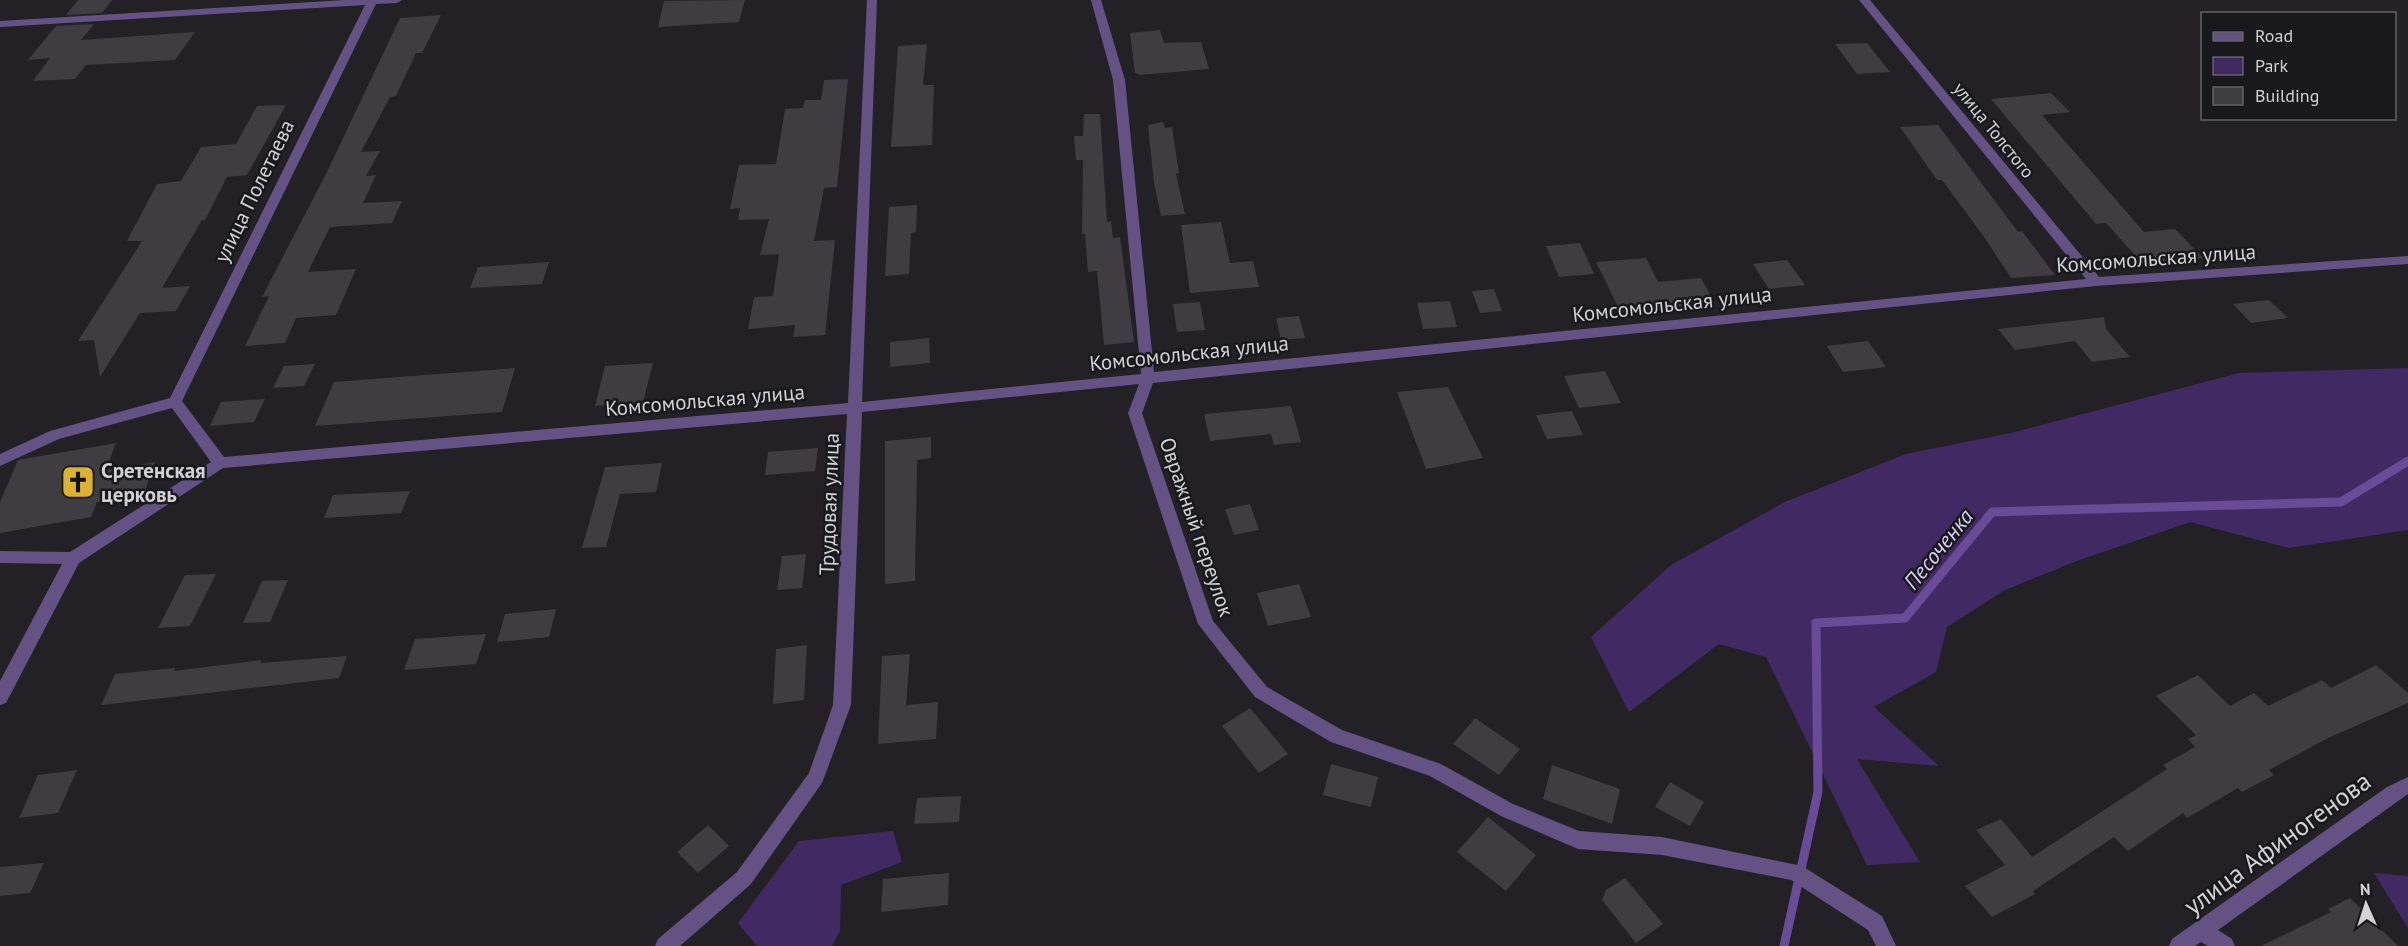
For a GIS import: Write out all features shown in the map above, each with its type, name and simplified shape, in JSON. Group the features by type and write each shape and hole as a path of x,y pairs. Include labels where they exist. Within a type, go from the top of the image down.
{"street":[{"path":"0,24 397,0"},
{"name":"Трудовая улица","path":"665,946 744,878 816,777 842,705 872,0"},
{"name":"Овражный переулок","path":"1096,0 1119,80 1148,378 1135,413 1206,624 1261,692 1337,736 1435,770 1507,810 1578,840 1662,846 1795,872 1875,923 1886,946"},
{"name":"улица Толстого","path":"1864,0 2096,282"},
{"name":"улица Полетаева","path":"175,402 373,1"},
{"name":"Комсомольская улица","path":"73,558 220,463 853,408 2096,282 2408,260"},
{"path":"0,460 55,435 175,402 220,463"},
{"path":"0,557 73,558 0,698"},
{"name":"улица Афиногенова","path":"2179,946 2392,793 2408,785"},
{"path":"2202,931 2225,946"}],"green space":[{"path":"2408,368 2408,530 2289,548 2190,522 2074,562 2005,590 1947,627 1936,672 1874,707 1939,766 1857,759 1920,862 1867,865 1766,657 1719,644 1629,712 1591,637 1671,565 1785,502 1906,454 2011,433 2239,373"},
{"path":"893,831 902,862 841,885 840,931 832,946 757,946 738,923 799,841"},
{"path":"2374,873 2408,876 2408,928"}],"building":[{"path":"78,0 112,0 102,13 66,15"},
{"path":"745,0 739,22 658,27 664,1"},
{"path":"441,15 422,53 416,53 396,96 390,97 361,152 380,151 366,176 376,175 363,203 402,201 392,223 330,227 308,272 356,269 336,315 296,318 285,343 245,346 269,296 262,297 327,172 400,18"},
{"path":"94,24 81,40 195,32 175,60 86,65 75,79 33,81 50,58 28,60 56,26"},
{"path":"1160,30 1164,43 1201,42 1209,69 1140,75 1135,73 1130,33"},
{"path":"1867,43 1890,72 1857,74 1835,44"},
{"path":"927,44 923,85 934,85 932,145 891,147 898,46"},
{"path":"848,79 837,187 824,188 814,241 835,240 825,335 793,337 795,325 748,329 754,297 773,296 779,254 760,255 769,219 738,220 740,208 730,209 739,165 776,164 785,109 803,108 805,100 821,100 824,80"},
{"path":"2051,93 2070,112 2042,115 2144,232 2175,229 2203,258 2143,264 2106,223 2096,224 1991,99"},
{"path":"286,105 247,175 227,177 205,220 202,220 162,288 190,286 176,311 140,313 100,377 94,340 78,341 142,241 127,241 157,184 181,181 201,147 236,144 257,106"},
{"path":"1084,114 1100,114 1107,222 1111,221 1113,238 1120,237 1134,342 1104,345 1097,271 1088,272 1085,234 1082,234 1083,160 1076,160 1074,136 1083,136"},
{"path":"1163,122 1165,128 1172,127 1179,173 1176,174 1185,214 1161,216 1154,183 1148,125"},
{"path":"1938,125 2018,232 2022,231 2055,275 2011,278 1982,234 1942,180 1937,180 1900,127"},
{"path":"917,205 916,232 911,233 909,274 885,276 889,207"},
{"path":"1221,222 1230,263 1253,261 1259,287 1190,293 1181,225"},
{"path":"1580,243 1594,274 1559,277 1546,246"},
{"path":"1646,258 1658,282 1701,278 1715,303 1621,313 1596,262"},
{"path":"1787,260 1805,285 1769,289 1753,264"},
{"path":"549,262 542,284 470,288 478,267"},
{"path":"1494,289 1502,311 1480,313 1472,291"},
{"path":"2269,300 2288,318 2251,323 2233,304"},
{"path":"1450,301 1457,327 1423,329 1417,303"},
{"path":"1200,302 1205,330 1177,332 1173,304"},
{"path":"1299,316 1305,338 1281,340 1276,318"},
{"path":"2104,317 2106,329 2130,357 2092,362 2075,341 2015,350 1998,329"},
{"path":"929,338 930,363 890,367 890,342"},
{"path":"1868,341 1886,367 1843,372 1827,346"},
{"path":"653,363 643,402 595,406 605,366"},
{"path":"315,364 304,386 273,388 284,366"},
{"path":"515,368 502,412 315,426 334,382"},
{"path":"1605,371 1621,403 1579,408 1564,376"},
{"path":"1448,387 1483,458 1426,469 1397,392"},
{"path":"265,399 254,422 210,426 221,402"},
{"path":"1291,406 1301,442 1274,445 1271,434 1210,441 1204,414"},
{"path":"1572,411 1583,435 1547,439 1536,415"},
{"path":"931,437 931,458 917,460 915,581 885,584 885,441"},
{"name":"Сретенская церковь","path":"116,443 106,470 155,462 144,494 97,502 91,517 0,533 0,502 18,460"},
{"path":"818,448 815,471 765,475 768,452"},
{"path":"662,463 656,492 620,494 606,547 582,548 605,467"},
{"path":"410,491 401,513 324,518 333,495"},
{"path":"1250,504 1259,530 1234,535 1225,509"},
{"path":"806,554 802,588 777,590 782,556"},
{"path":"216,574 190,626 158,628 185,575"},
{"path":"288,580 270,622 243,623 262,581"},
{"path":"1299,584 1311,617 1268,626 1257,593"},
{"path":"556,609 549,637 497,642 505,614"},
{"path":"486,634 476,664 404,670 415,639"},
{"path":"807,645 804,700 773,704 776,649"},
{"path":"910,654 906,705 938,702 936,739 878,744 882,656"},
{"path":"347,656 339,678 101,705 115,674 175,668 174,671 261,660 260,663"},
{"path":"2376,665 2408,693 2408,703 2328,738 2269,770 2274,775 2242,792 2238,788 2187,818 2183,813 2128,851 2114,837 2033,891 2035,894 1992,917 1965,886 2005,865 1976,830 2001,819 2032,857 2167,769 2163,765 2195,747 2188,739 2196,735 2156,696 2198,675 2230,706 2254,693 2268,706 2322,680 2331,688"},
{"path":"1250,708 1288,754 1259,773 1222,726"},
{"path":"1475,718 1520,749 1499,775 1453,744"},
{"path":"1331,764 1378,777 1371,807 1323,795"},
{"path":"1552,765 1620,789 1612,824 1543,799"},
{"path":"77,770 58,813 19,818 38,775"},
{"path":"1670,782 1704,802 1690,826 1655,807"},
{"path":"961,796 959,822 914,824 917,798"},
{"path":"1488,817 1536,855 1506,891 1457,852"},
{"path":"708,825 729,846 698,873 677,852"},
{"path":"44,863 30,893 0,896 0,867"},
{"path":"949,873 948,905 881,912 883,879"},
{"path":"1625,878 1663,924 1636,943 1602,900 1606,890"},
{"path":"2350,898 2398,946 2261,946 2331,912 2328,909"}],"waterway":[{"name":"Песоченка","path":"1784,946 1818,792 1816,623 1905,618 1992,512 2341,502 2408,461"}],"place":[{"name":"Сретенская церковь","path":"78,482"}]}
